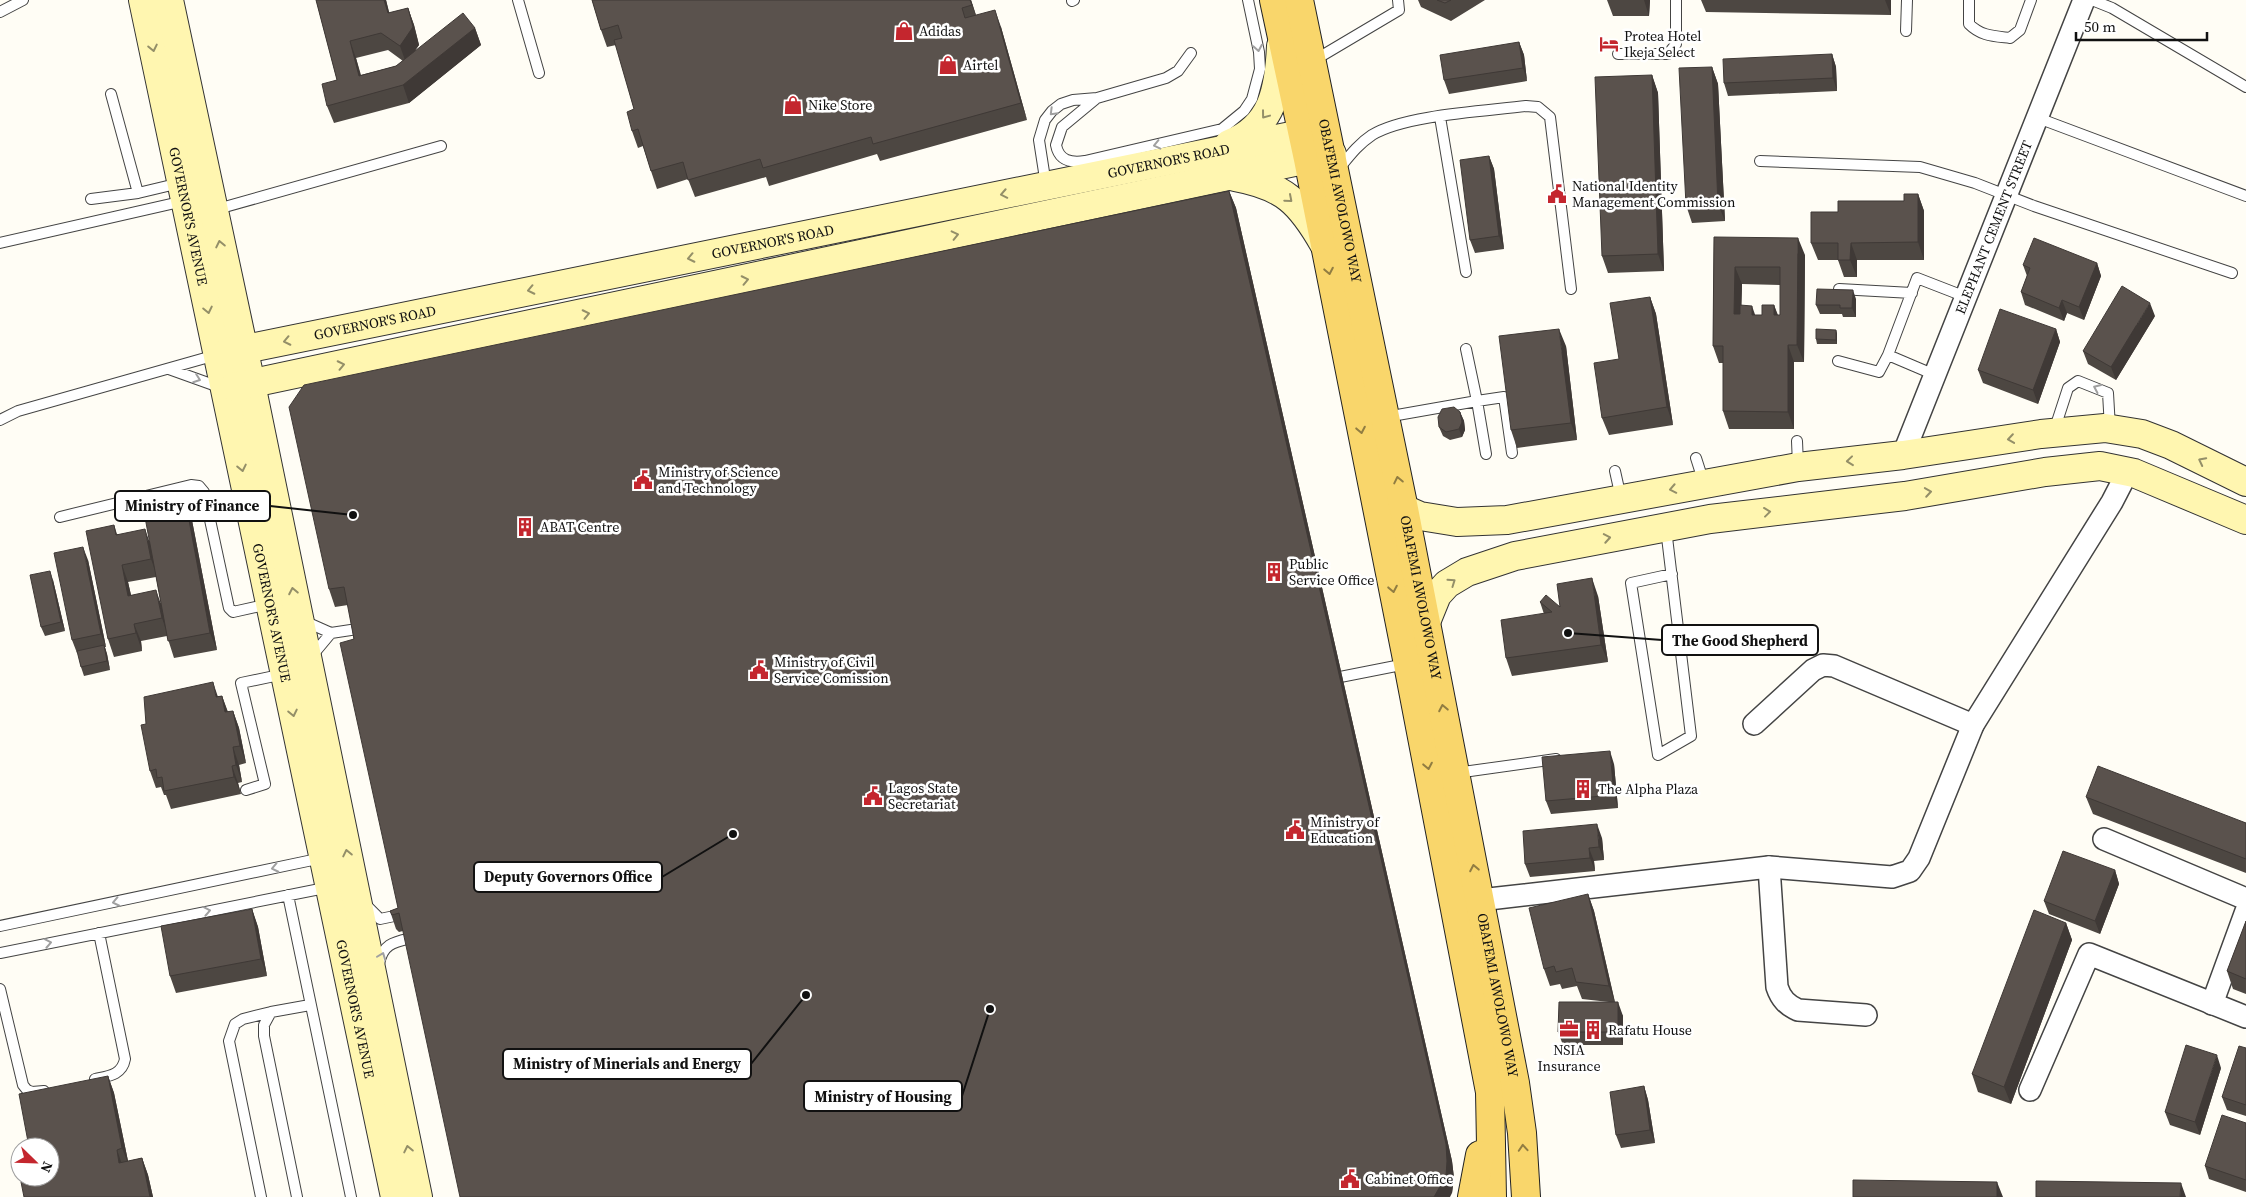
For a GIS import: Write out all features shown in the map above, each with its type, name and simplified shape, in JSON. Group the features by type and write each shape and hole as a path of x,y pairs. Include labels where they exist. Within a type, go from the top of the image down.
{"main road":[{"name":"OBAFEMI AWOLOWO WAY","path":"1274,0 1281,35 1321,150 1385,417 1515,1083 1525,1195"},
{"name":"OBAFEMI AWOLOWO WAY","path":"1299,0 1312,62 1321,150 1324,244 1408,664 1490,1092 1492,1197"},
{"path":"1472,1197 1490,1092"}],"street":[{"name":"GOVERNOR'S AVENUE","path":"143,0 183,192 230,352 298,618 296,668 323,858 342,888 374,987 418,1197"},
{"name":"GOVERNOR'S AVENUE","path":"169,0 213,211 230,352"},
{"name":"ELEPHANT CEMENT STREET","path":"1904,455 2084,0"},
{"path":"1205,154 1236,141 1255,127 1269,111 1275,97 1280,71 1281,35"},
{"name":"GOVERNOR'S ROAD","path":"238,387 928,246 1050,199 1205,154 1321,150"},
{"name":"GOVERNOR'S ROAD","path":"230,352 1050,199 1229,176 1321,150"},
{"path":"1229,176 1260,181 1285,195 1304,212 1324,244"},
{"name":"GOVERNOR'S AVENUE","path":"238,387 270,604 296,668 342,888 395,1197"},
{"path":"1404,509 1420,516 1457,522 1507,520 1704,483 1798,454 1904,455 2054,433 2110,429 2142,434 2171,445 2246,482"},
{"path":"1426,622 1437,595 1447,584 1467,572 1515,556 1728,517 1905,496 2054,471 2100,466 2128,471 2161,483 2246,520"},
{"path":"1480,900 1769,867 1892,877 1910,871 1919,858 1973,725 2112,502 2128,471"},
{"path":"1560,511 1566,546"},
{"path":"1754,724 1813,670 1823,665 1834,666 1973,725"},
{"path":"2104,839 2246,899"},
{"path":"1769,867 1777,987 1780,996 1788,1005 1798,1010 1866,1015"},
{"path":"2212,1004 2246,911"},
{"path":"2030,1090 2089,954 2246,1018"}],"lane":[{"path":"0,12 23,0"},
{"path":"518,0 539,72"},
{"path":"1098,98 1062,128 1056,145 1063,158 1072,163 1085,162 1222,130 1244,112 1252,99 1260,69 1259,52 1248,0"},
{"path":"1312,62 1399,10 1398,0"},
{"path":"1618,54 1668,54 1674,49 1676,44 1676,0"},
{"path":"1906,31 1907,0"},
{"path":"1970,0 1969,24 1974,30 1982,35 2010,38 2020,30 2031,0"},
{"path":"2092,0 2112,8 2246,87"},
{"path":"1050,199 1039,140 1045,120 1061,104 1073,100 1098,98 1166,78 1178,71 1191,53"},
{"path":"110,94 138,193"},
{"path":"1321,150 1354,149 1381,130 1395,125 1526,106 1538,107 1550,117 1571,289"},
{"path":"1440,117 1466,272"},
{"path":"2038,118 2246,196"},
{"path":"213,211 441,146"},
{"path":"1760,161 1920,166 1975,183 2006,196 2232,273"},
{"path":"91,199 138,193 183,192"},
{"path":"0,243 183,192"},
{"path":"1838,360 1879,372 1888,355 1917,278 1966,297"},
{"path":"1839,289 1912,293"},
{"path":"1466,349 1486,454"},
{"path":"0,420 18,411 230,352"},
{"path":"1888,355 1935,375"},
{"path":"169,369 238,387"},
{"path":"2054,433 2068,388 2078,381 2108,394 2110,429"},
{"path":"1385,417 1504,397 1512,452"},
{"path":"1696,458 1704,483"},
{"path":"1614,471 1621,499"},
{"path":"60,517 191,486 199,486 204,492 229,608 233,612 270,604"},
{"path":"1666,528 1672,574 1691,736 1658,754 1631,583 1672,574"},
{"path":"298,618 331,632 373,626"},
{"path":"246,790 265,784 241,683 296,668 331,632"},
{"path":"1316,680 1408,664"},
{"path":"1455,773 1563,758"},
{"path":"0,926 323,858"},
{"path":"0,953 288,895 342,888 380,919 411,913"},
{"path":"288,895 351,1197"},
{"path":"87,1081 116,1074 121,1070 125,1059 99,933"},
{"path":"374,987 383,949 388,945 426,935"},
{"path":"0,989 23,1085 32,1092 58,1087"},
{"path":"261,1197 229,1041 235,1024 243,1020 310,1005"},
{"path":"272,1012 264,1025 264,1036 297,1197"}],"building":[{"path":"316,0 384,0 388,13 408,8 413,27 400,46 381,33 350,41 359,76 396,66 463,13 475,28 403,85 327,106 322,84 337,80"},
{"path":"592,0 970,0 972,5 962,8 965,18 995,10 1021,103 873,144 871,137 763,168 760,159 688,180 683,162 651,171 638,129 632,131 627,112 634,109 614,40 622,38 618,25 601,30"},
{"path":"1437,0 1451,0 1445,3"},
{"path":"1519,42 1523,68 1444,80 1440,55"},
{"path":"1832,54 1833,78 1724,83 1723,59"},
{"path":"1712,67 1718,204 1686,205 1679,68"},
{"path":"1652,75 1658,254 1602,256 1595,77"},
{"path":"1489,156 1499,236 1470,240 1460,160"},
{"name":"Lagos State Secretariat","path":"1229,191 1446,1144 1446,1176 1434,1197 460,1197 399,913 392,915 390,911 398,908 340,643 354,639 344,587 329,589 289,407 304,385"},
{"path":"1904,194 1918,194 1918,242 1851,243 1850,260 1838,260 1838,243 1811,243 1811,212 1838,212 1838,201 1904,201"},
{"path":"1714,237 1798,238 1797,345 1788,345 1788,412 1723,411 1723,346 1713,346","holes":["1735,267 1780,267 1780,315 1774,315 1774,305 1762,305 1762,315 1752,315 1752,306 1740,305 1740,314 1734,314"]},
{"path":"2034,238 2097,263 2079,307 2062,300 2059,308 2021,292 2030,268 2023,265"},
{"path":"2122,286 2150,303 2111,367 2083,351"},
{"path":"1817,289 1853,290 1852,308 1840,308 1840,305 1816,305"},
{"path":"1650,297 1667,407 1602,418 1594,363 1619,359 1610,303"},
{"path":"2000,309 2056,329 2033,390 1978,370"},
{"path":"1559,329 1571,423 1511,430 1499,336"},
{"path":"1816,329 1836,330 1836,340 1816,339"},
{"path":"1454,407 1460,412 1462,422 1459,429 1446,432 1439,427 1438,417 1442,409"},
{"path":"184,493 210,633 168,641 142,501"},
{"path":"114,525 116,535 145,529 151,559 122,565 128,596 156,590 162,618 134,624 136,633 108,639 86,531"},
{"path":"83,547 101,634 72,640 54,553"},
{"path":"50,571 61,622 41,627 30,575"},
{"path":"1592,578 1601,645 1506,658 1501,620 1552,612 1540,602 1546,595 1560,607 1557,584"},
{"path":"104,645 107,661 81,667 77,651"},
{"path":"213,682 216,697 222,696 225,712 233,711 240,746 233,747 236,765 232,766 234,777 164,791 162,777 157,778 156,769 150,771 141,725 146,724 144,697"},
{"name":"The Alpha Plaza","path":"1610,751 1614,795 1546,801 1542,757"},
{"path":"2098,766 2246,823 2246,859 2086,797"},
{"path":"1597,824 1599,847 1589,848 1590,858 1525,864 1523,831"},
{"path":"2063,851 2115,870 2095,921 2044,901"},
{"path":"1588,894 1609,986 1576,982 1572,968 1556,972 1554,966 1544,969 1529,908"},
{"path":"252,909 261,959 170,976 161,926"},
{"path":"2034,910 2066,923 2004,1087 1972,1074"},
{"path":"2246,921 2246,979 2227,971"},
{"path":"1559,1002 1618,1002 1618,1032 1558,1032"},
{"path":"2186,1045 2217,1055 2195,1122 2165,1112"},
{"path":"2239,1046 2246,1048 2246,1105 2222,1097"},
{"path":"108,1076 122,1148 117,1150 119,1163 142,1158 150,1197 24,1197 22,1187 60,1187 60,1137 27,1137 19,1094"},
{"path":"1644,1086 1650,1130 1616,1135 1610,1092"},
{"path":"2222,1115 2246,1123 2246,1180 2205,1166"},
{"path":"1853,1180 1997,1182 1997,1197 1853,1197"},
{"path":"2036,1181 2181,1183 2180,1197 2036,1197"}],"place":[{"name":"Adidas","path":"904,31"},
{"name":"Protea Hotel Ikeja Select","path":"1609,44"},
{"name":"Airtel","path":"948,65"},
{"name":"Nike Store","path":"793,105"},
{"name":"National Identity Management Commission","path":"1557,194"},
{"name":"Ministry of Science and Technology","path":"643,480"},
{"name":"Ministry of Finance","path":"353,515"},
{"name":"ABAT Centre","path":"525,527"},
{"name":"Public Service Office","path":"1274,572"},
{"name":"The Good Shepherd","path":"1568,633"},
{"name":"Ministry of Civil Service Comission","path":"759,670"},
{"name":"The Alpha Plaza","path":"1583,789"},
{"name":"Lagos State Secretariat","path":"873,796"},
{"name":"Ministry of Education","path":"1295,830"},
{"name":"Deputy Governors Office","path":"733,834"},
{"name":"Ministry of Minerials and Energy","path":"806,995"},
{"name":"Ministry of Housing","path":"990,1009"},
{"name":"NSIA Insurance","path":"1569,1029"},
{"name":"Rafatu House","path":"1593,1030"},
{"name":"Cabinet Office","path":"1350,1179"}]}
